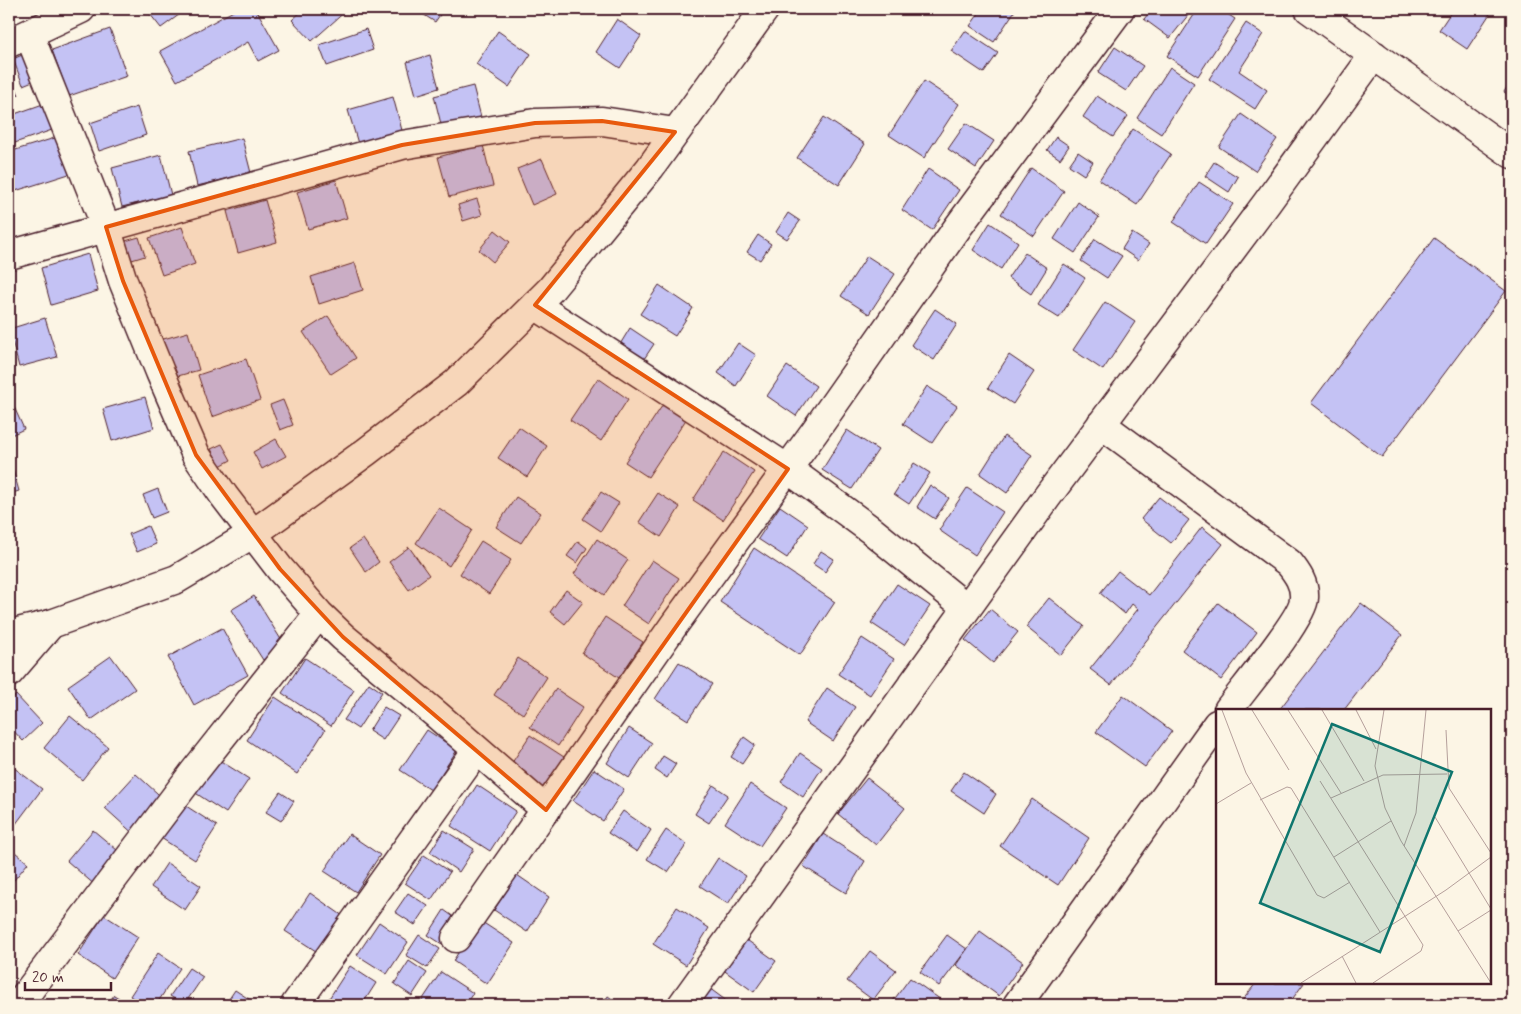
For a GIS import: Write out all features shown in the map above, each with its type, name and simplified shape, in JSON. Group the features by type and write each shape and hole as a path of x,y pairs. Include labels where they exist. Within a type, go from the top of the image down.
{"street":[{"path":"81,9 19,39 106,227 123,281 196,455 224,496 280,569 320,614 343,637 546,810"},
{"path":"9,634 51,624 176,579 254,533 366,452 456,383 550,290 644,175 765,9"},
{"path":"456,938 674,625 788,469 958,228 1120,9"},
{"path":"1309,9 1512,154"},
{"path":"682,1005 1101,424 1266,204 1374,55"},
{"path":"9,255 402,145 535,123 602,121 676,132"},
{"path":"535,305 788,469 871,530 967,608"},
{"path":"1101,424 1289,563 1300,579 1304,599 1290,628 1229,709"},
{"path":"18,1005 194,772 320,614"},
{"path":"9,673 51,624"},
{"path":"1017,1005 1216,725"},
{"path":"295,1005 477,750"}],"highlighted area":[{"path":"602,121 675,132 535,305 788,469 546,810 343,637 280,569 196,455 123,281 106,227 402,145 535,123"}],"building":[{"path":"146,9 187,9 161,28"},
{"path":"237,9 256,9 279,50 258,61 248,42 177,81 160,51"},
{"path":"304,9 348,9 312,41 292,20"},
{"path":"415,9 444,9 435,22"},
{"path":"982,9 1016,9 994,42 970,26"},
{"path":"1076,9 1090,9 1085,15"},
{"path":"1152,9 1193,9 1170,38 1144,19"},
{"path":"1198,9 1220,9 1235,19 1198,76 1167,56"},
{"path":"1453,9 1493,9 1467,49 1439,30"},
{"path":"617,19 641,36 620,68 596,52"},
{"path":"1246,23 1263,34 1239,71 1267,90 1255,109 1209,79"},
{"path":"110,29 127,76 69,96 52,50"},
{"path":"366,29 373,50 327,66 319,45"},
{"path":"498,31 531,54 509,87 476,64"},
{"path":"965,31 998,53 984,73 951,51"},
{"path":"1115,47 1143,66 1126,91 1098,73"},
{"path":"29,52 40,78 23,85 13,59"},
{"path":"430,55 439,88 416,95 407,62"},
{"path":"1170,67 1194,83 1161,134 1137,118"},
{"path":"9,73 19,95 9,99"},
{"path":"1512,79 1512,97 1504,92"},
{"path":"924,81 959,104 924,158 889,135"},
{"path":"473,86 481,117 442,128 434,96"},
{"path":"1097,96 1128,116 1113,137 1083,117"},
{"path":"393,97 403,134 359,147 348,110"},
{"path":"43,104 52,130 9,145 9,116"},
{"path":"137,107 146,135 99,151 90,123"},
{"path":"1241,114 1277,139 1255,171 1219,147"},
{"path":"824,117 865,144 839,185 797,158"},
{"path":"966,123 994,141 976,168 948,149"},
{"path":"1133,129 1171,154 1137,205 1099,180"},
{"path":"58,137 69,174 9,193 9,152"},
{"path":"1056,137 1069,146 1060,159 1047,150"},
{"path":"242,138 251,173 197,186 189,151"},
{"path":"483,145 493,186 449,197 438,157"},
{"path":"1078,152 1093,162 1084,175 1069,165"},
{"path":"161,155 171,195 122,207 112,168"},
{"path":"542,159 557,194 532,205 517,169"},
{"path":"1214,162 1238,177 1229,192 1205,176"},
{"path":"1031,168 1064,191 1034,236 1001,214"},
{"path":"928,169 959,190 932,230 902,210"},
{"path":"336,180 347,218 308,229 297,192"},
{"path":"1199,182 1233,204 1206,244 1173,222"},
{"path":"477,199 482,215 463,221 458,205"},
{"path":"265,200 277,242 238,253 227,211"},
{"path":"1078,202 1099,217 1075,253 1054,239"},
{"path":"788,213 800,221 787,239 776,232"},
{"path":"990,223 1018,242 1001,269 973,250"},
{"path":"182,227 195,264 162,275 149,238"},
{"path":"495,230 510,242 493,262 479,250"},
{"path":"1132,233 1149,244 1138,260 1122,249"},
{"path":"758,235 771,244 760,260 747,252"},
{"path":"139,237 145,256 122,263 115,244"},
{"path":"1434,238 1506,291 1382,457 1311,403"},
{"path":"1095,239 1122,256 1107,278 1081,261"},
{"path":"1025,253 1047,268 1031,294 1008,278"},
{"path":"88,254 98,291 51,305 41,268"},
{"path":"867,256 895,274 869,314 841,296"},
{"path":"355,263 363,290 319,304 311,277"},
{"path":"1064,264 1085,278 1059,318 1038,305"},
{"path":"659,285 693,308 675,336 640,314"},
{"path":"1105,302 1135,322 1103,370 1073,350"},
{"path":"935,309 957,324 934,360 911,345"},
{"path":"328,316 356,358 331,374 303,332"},
{"path":"45,318 57,357 19,367 9,329"},
{"path":"630,328 654,344 642,362 619,346"},
{"path":"188,332 199,370 171,378 160,340"},
{"path":"738,343 756,355 736,386 718,373"},
{"path":"1009,355 1034,372 1013,404 988,388"},
{"path":"246,359 260,400 212,417 198,375"},
{"path":"787,366 816,386 796,416 767,396"},
{"path":"598,378 628,399 601,441 570,420"},
{"path":"927,386 957,406 932,443 903,424"},
{"path":"9,396 24,429 9,436"},
{"path":"145,397 154,428 112,441 103,409"},
{"path":"283,400 293,425 280,430 270,405"},
{"path":"664,403 687,418 648,477 625,462"},
{"path":"519,427 547,446 527,477 498,458"},
{"path":"847,430 878,450 852,489 822,470"},
{"path":"1004,436 1032,455 1007,493 980,474"},
{"path":"276,439 286,456 262,469 253,452"},
{"path":"222,444 231,460 220,466 211,449"},
{"path":"724,452 754,472 723,520 693,500"},
{"path":"9,456 19,491 9,494"},
{"path":"914,463 930,473 909,504 894,494"},
{"path":"930,485 949,498 935,519 917,507"},
{"path":"967,488 1003,512 975,555 939,530"},
{"path":"158,489 167,512 152,518 143,495"},
{"path":"601,492 619,503 601,531 583,519"},
{"path":"658,493 680,507 661,537 639,522"},
{"path":"516,497 541,513 521,543 496,527"},
{"path":"1159,497 1189,520 1171,543 1141,519"},
{"path":"780,506 808,525 787,558 758,539"},
{"path":"439,508 472,530 449,566 416,543"},
{"path":"148,526 156,544 137,552 129,534"},
{"path":"1202,527 1223,544 1111,685 1090,669 1138,609 1132,604 1125,614 1100,593 1118,571 1149,595"},
{"path":"363,539 379,562 366,572 350,548"},
{"path":"597,539 628,560 604,595 574,574"},
{"path":"481,541 511,560 489,594 460,574"},
{"path":"578,541 587,548 577,563 567,556"},
{"path":"409,547 429,575 409,590 389,562"},
{"path":"754,548 835,602 800,655 720,602"},
{"path":"821,551 834,559 825,572 813,564"},
{"path":"652,560 679,578 649,624 622,606"},
{"path":"897,584 930,606 904,645 871,623"},
{"path":"566,590 583,602 565,624 550,612"},
{"path":"254,596 285,646 263,660 231,610"},
{"path":"1049,598 1084,626 1061,655 1026,627"},
{"path":"1218,603 1257,632 1221,680 1182,650"},
{"path":"1361,603 1402,635 1345,709 1280,709"},
{"path":"990,609 1018,632 993,663 965,640"},
{"path":"605,617 643,642 619,678 582,653"},
{"path":"222,628 248,675 194,705 168,657"},
{"path":"862,638 894,659 870,695 838,674"},
{"path":"111,656 135,689 91,720 68,686"},
{"path":"305,658 354,690 331,726 282,693"},
{"path":"518,658 547,677 523,714 494,695"},
{"path":"679,662 712,684 688,720 655,699"},
{"path":"369,683 382,692 358,729 344,720"},
{"path":"827,688 855,707 833,741 805,722"},
{"path":"556,689 583,707 558,746 530,727"},
{"path":"16,695 42,723 23,741 9,726 9,702"},
{"path":"1123,695 1172,731 1145,767 1096,732"},
{"path":"275,697 325,730 297,774 247,740"},
{"path":"384,707 399,716 383,740 369,731"},
{"path":"70,716 108,747 82,780 44,748"},
{"path":"629,728 652,743 629,778 607,763"},
{"path":"427,730 457,750 431,790 400,770"},
{"path":"530,735 564,757 542,792 508,769"},
{"path":"744,737 755,745 742,764 731,757"},
{"path":"800,753 822,768 803,797 781,782"},
{"path":"663,756 676,764 667,778 655,770"},
{"path":"216,758 249,779 226,813 194,792"},
{"path":"9,764 42,789 9,833"},
{"path":"594,769 624,789 603,821 573,801"},
{"path":"964,772 996,794 984,813 951,791"},
{"path":"136,774 168,803 137,837 105,808"},
{"path":"867,778 905,808 876,845 838,814"},
{"path":"750,784 786,808 760,846 725,823"},
{"path":"477,785 516,811 490,851 451,826"},
{"path":"713,785 728,795 709,823 695,814"},
{"path":"280,792 294,801 281,821 266,812"},
{"path":"1032,799 1089,838 1058,885 1000,846"},
{"path":"183,804 217,826 195,860 161,838"},
{"path":"623,811 651,830 637,852 608,833"},
{"path":"93,830 123,855 96,886 67,861"},
{"path":"444,830 474,849 459,872 430,852"},
{"path":"666,830 687,844 668,872 647,859"},
{"path":"349,834 380,855 356,892 324,871"},
{"path":"823,834 865,861 846,893 803,866"},
{"path":"9,847 28,863 9,886"},
{"path":"424,855 450,872 431,900 405,883"},
{"path":"718,858 746,876 728,904 700,886"},
{"path":"167,863 201,886 185,910 151,887"},
{"path":"517,875 549,897 527,932 494,910"},
{"path":"310,893 343,916 319,953 285,931"},
{"path":"408,893 428,906 415,925 395,912"},
{"path":"677,907 709,928 686,965 653,944"},
{"path":"444,910 458,920 442,944 428,935"},
{"path":"104,915 138,937 112,978 78,955"},
{"path":"479,920 514,943 487,984 453,961"},
{"path":"379,922 408,942 387,974 357,955"},
{"path":"980,931 1023,962 999,996 956,965"},
{"path":"419,935 440,949 427,968 406,955"},
{"path":"947,935 967,949 939,986 920,972"},
{"path":"744,938 776,961 754,992 722,969"},
{"path":"870,951 896,970 873,1000 847,981"},
{"path":"158,953 180,968 156,1005 143,1005 130,996"},
{"path":"409,961 427,973 412,996 394,984"},
{"path":"350,966 376,983 362,1005 337,1005 328,1000"},
{"path":"189,968 203,977 184,1005 170,996"},
{"path":"441,972 473,993 465,1005 419,1005"},
{"path":"910,978 944,1002 942,1005 890,1005"},
{"path":"1255,984 1303,984 1288,1005 1239,1005"},
{"path":"709,988 732,1005 697,1005"},
{"path":"235,990 258,1005 225,1005"},
{"path":"114,995 130,1005 107,1005"},
{"path":"608,996 621,1005 602,1005"}]}
